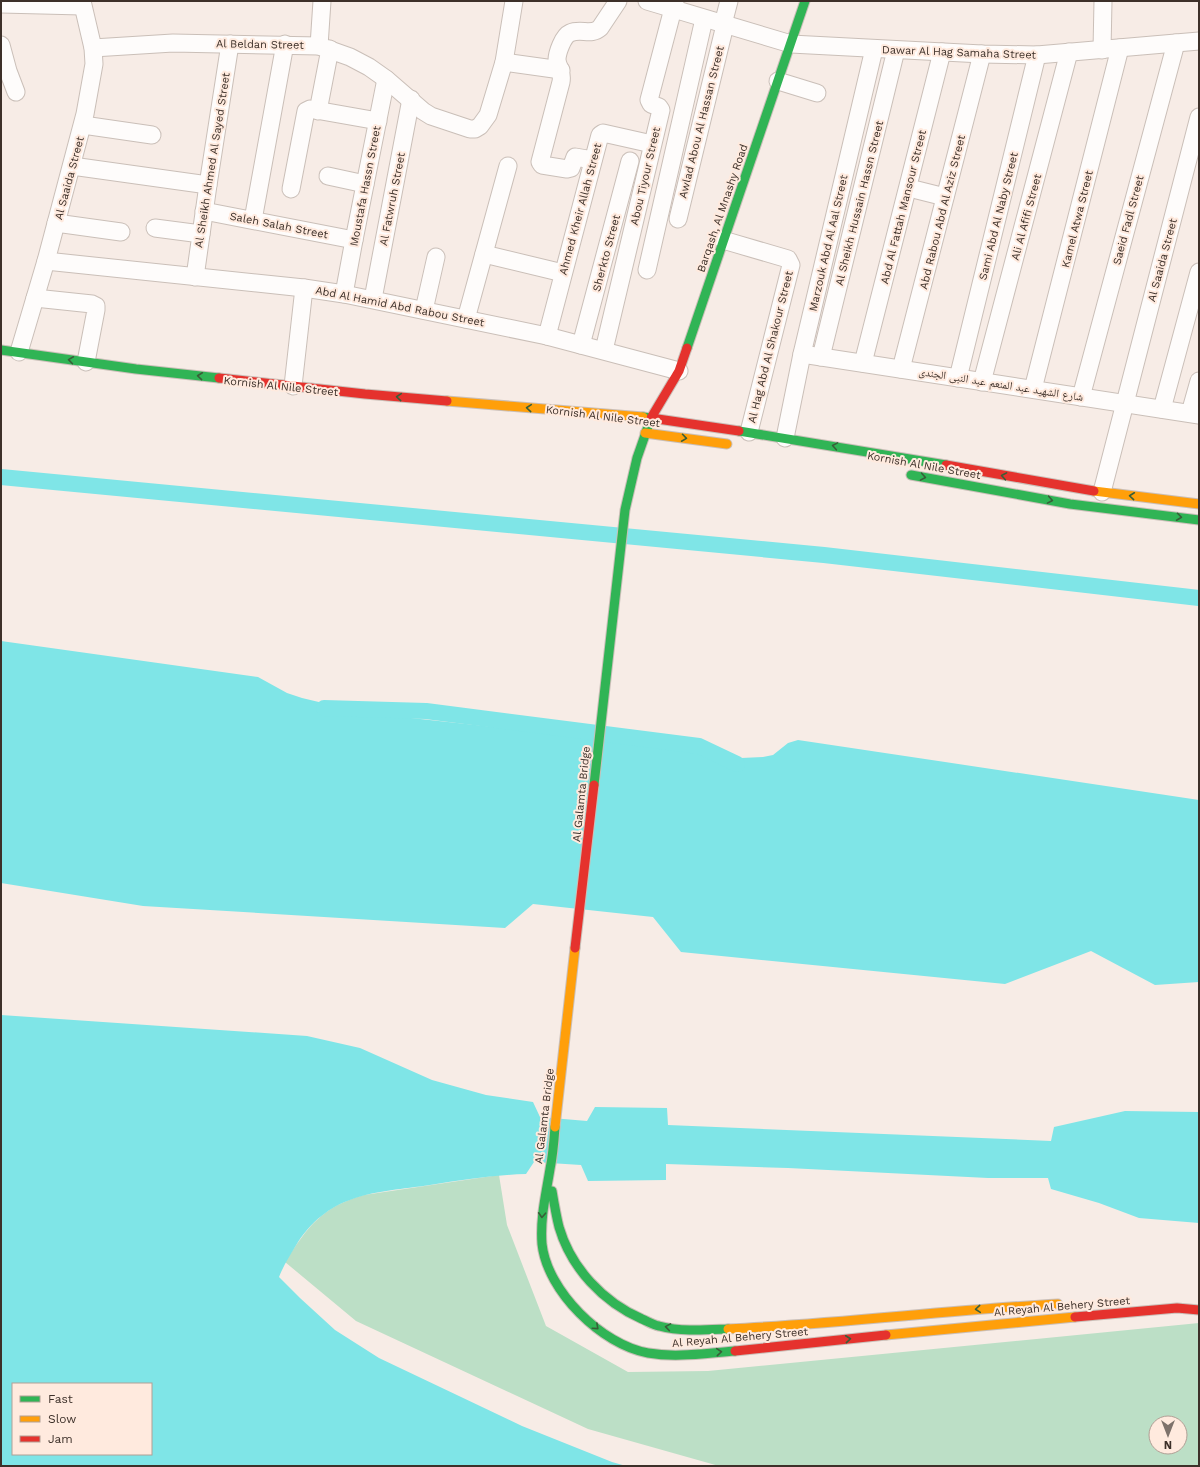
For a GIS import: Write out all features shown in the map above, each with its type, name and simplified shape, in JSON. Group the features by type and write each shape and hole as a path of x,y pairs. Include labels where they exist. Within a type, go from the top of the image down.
{"main road":[{"name":"Barqash, Al Mnashy Road","path":"651,418 678,371 805,1"},
{"name":"Kornish Al Nile Street","path":"1,350 86,362 373,395 651,418 749,432 861,454 1074,488 1199,504"},
{"name":"Al Galamta Bridge","path":"549,1177 625,510 637,458 641,432 651,418"},
{"name":"Kornish Al Nile Street","path":"641,432 736,445"},
{"name":"Kornish Al Nile Street","path":"906,474 1070,504 1199,520"},
{"path":"1070,504 1074,488"},
{"name":"Al Reyah Al Behery Street","path":"549,1177 559,1227 568,1249 580,1269 602,1294 628,1313 658,1326 690,1331 791,1326 987,1308 1066,1303"},
{"name":"Al Reyah Al Behery Street","path":"549,1177 543,1202 542,1219 544,1249 550,1270 564,1295 583,1316 603,1333 631,1349 653,1354 675,1356 1050,1319 1177,1308 1199,1310"}],"street":[{"path":"318,111 325,48 322,1"},
{"path":"514,1 504,62 561,70"},
{"path":"593,160 575,157 571,168 567,170 543,165 540,162 561,82 561,70 557,60 563,40 571,33 592,33 597,31 618,1"},
{"name":"Dawar Al Hag Samaha Street","path":"647,1 674,5 704,19 791,44 982,54 1037,54 1102,50 1199,41"},
{"name":"Awlad Abou Al Hassan Street","path":"678,219 729,1"},
{"path":"1102,50 1103,1"},
{"path":"1,4 82,3"},
{"name":"Al Saaida Street","path":"19,352 83,126 94,64 93,48 82,3"},
{"name":"Abou Tiyour Street","path":"604,350 660,109 658,106 651,104 649,100 674,5"},
{"path":"647,270 704,19"},
{"name":"Al Beldan Street","path":"93,48 173,43 284,44 325,48 356,60 386,78 423,112 464,128 475,129 480,126 488,115 504,62"},
{"name":"Saeid Fadl Street","path":"1081,397 1176,43"},
{"name":"Al Sheikh Ahmed Al Sayed Street","path":"195,277 230,44"},
{"path":"253,220 284,44"},
{"path":"1,45 8,71 16,92"},
{"name":"Kamel Atwa Street","path":"1034,389 1120,48"},
{"name":"Marzouk Abd Al Aal Street","path":"785,438 802,354 874,49"},
{"name":"Al Sheikh Hussain Hassn Street","path":"821,357 896,50"},
{"name":"Abd Al Fattah Mansour Street","path":"863,363 942,52"},
{"name":"Ali Al Afifi Street","path":"982,382 1069,52"},
{"name":"Abd Rabou Abd Al Aziz Street","path":"902,369 982,54"},
{"name":"Sami Abd Al Naby Street","path":"958,378 1037,54"},
{"name":"Moustafa Hassn Street","path":"344,294 386,78"},
{"path":"778,81 817,93"},
{"name":"Al Fatwruh Street","path":"373,299 411,100"},
{"path":"292,189 306,111 310,109 378,121"},
{"name":"Al Saaida Street","path":"1102,492 1199,117"},
{"path":"83,126 152,135"},
{"name":"Ahmed Kheir Allah Street","path":"547,336 599,137 602,134 652,144"},
{"name":"Sherkto Street","path":"581,345 630,161"},
{"path":"72,166 208,185"},
{"path":"466,319 508,166"},
{"path":"328,176 365,184"},
{"path":"917,190 945,197"},
{"name":"Saleh Salah Street","path":"204,211 354,240"},
{"path":"56,223 121,232"},
{"path":"155,228 201,234"},
{"name":"Al Hag Abd Al Shakour Street","path":"723,240 788,259 791,265 749,432"},
{"path":"484,254 564,273"},
{"path":"424,310 436,257"},
{"name":"Abd Al Hamid Abd Rabou Street","path":"46,261 304,288 373,299 547,336 678,371"},
{"path":"1162,409 1199,272"},
{"path":"293,386 304,288"},
{"path":"35,298 92,304 96,306 86,362"},
{"name":"شارع الشهيد عبد المنعم عبد النبى الجندى","path":"802,354 1195,414"},
{"path":"1195,414 1199,381"}],"green space":[{"path":"499,1175 507,1225 546,1326 628,1372 708,1371 1199,1323 1199,1466 719,1466 588,1429 356,1321 285,1262 301,1238 317,1220 326,1212 349,1200 364,1195"}],"water":[{"path":"1,641 258,677 287,693 365,713 594,738 741,758 773,755 788,743 798,740 1199,800 1199,982 1155,985 1091,951 1005,984 681,952 653,917 533,904 505,928 143,906 1,883"},
{"path":"1,1015 307,1036 360,1048 432,1080 486,1095 533,1102 540,1117 587,1121 595,1107 667,1108 668,1125 1051,1141 1054,1127 1125,1111 1199,1112 1199,1223 1139,1218 1099,1203 1051,1189 1048,1178 988,1178 788,1168 666,1164 666,1180 588,1181 581,1165 534,1162 526,1174 502,1175 391,1190 356,1198 340,1204 325,1213 311,1226 298,1242 285,1263 279,1277 335,1330 379,1358 522,1426 612,1462 626,1466 1,1466"}],"waterway":[{"path":"1,477 824,555 1199,598"},
{"path":"324,708 426,711 699,746 737,764"}],"traffic: fast":[{"path":"687,348 805,1"},
{"path":"1,350 136,369 219,378"},
{"path":"594,785 625,510 637,458 651,418 643,417"},
{"path":"739,431 946,465"},
{"path":"911,475 1070,504 1199,520"},
{"path":"555,1127 552,1158 545,1197 542,1244 546,1262 554,1280 566,1297 580,1313 596,1327 613,1339 630,1348 648,1353 670,1355 692,1355 735,1351"},
{"path":"552,1191 559,1227 564,1242 580,1270 590,1282 614,1303 650,1323 668,1328 685,1330 728,1329"}],"traffic: slow":[{"path":"447,401 643,417"},
{"path":"645,433 727,444"},
{"path":"1094,491 1199,504"},
{"path":"555,1127 575,948"},
{"path":"728,1329 810,1324 1058,1304"},
{"path":"886,1335 1075,1317"}],"traffic: jam":[{"path":"687,348 679,371 651,418 739,431"},
{"path":"219,378 365,394 447,401"},
{"path":"946,465 1094,491"},
{"path":"575,948 594,785"},
{"path":"1075,1317 1177,1308 1199,1310"},
{"path":"735,1351 886,1335"}]}
